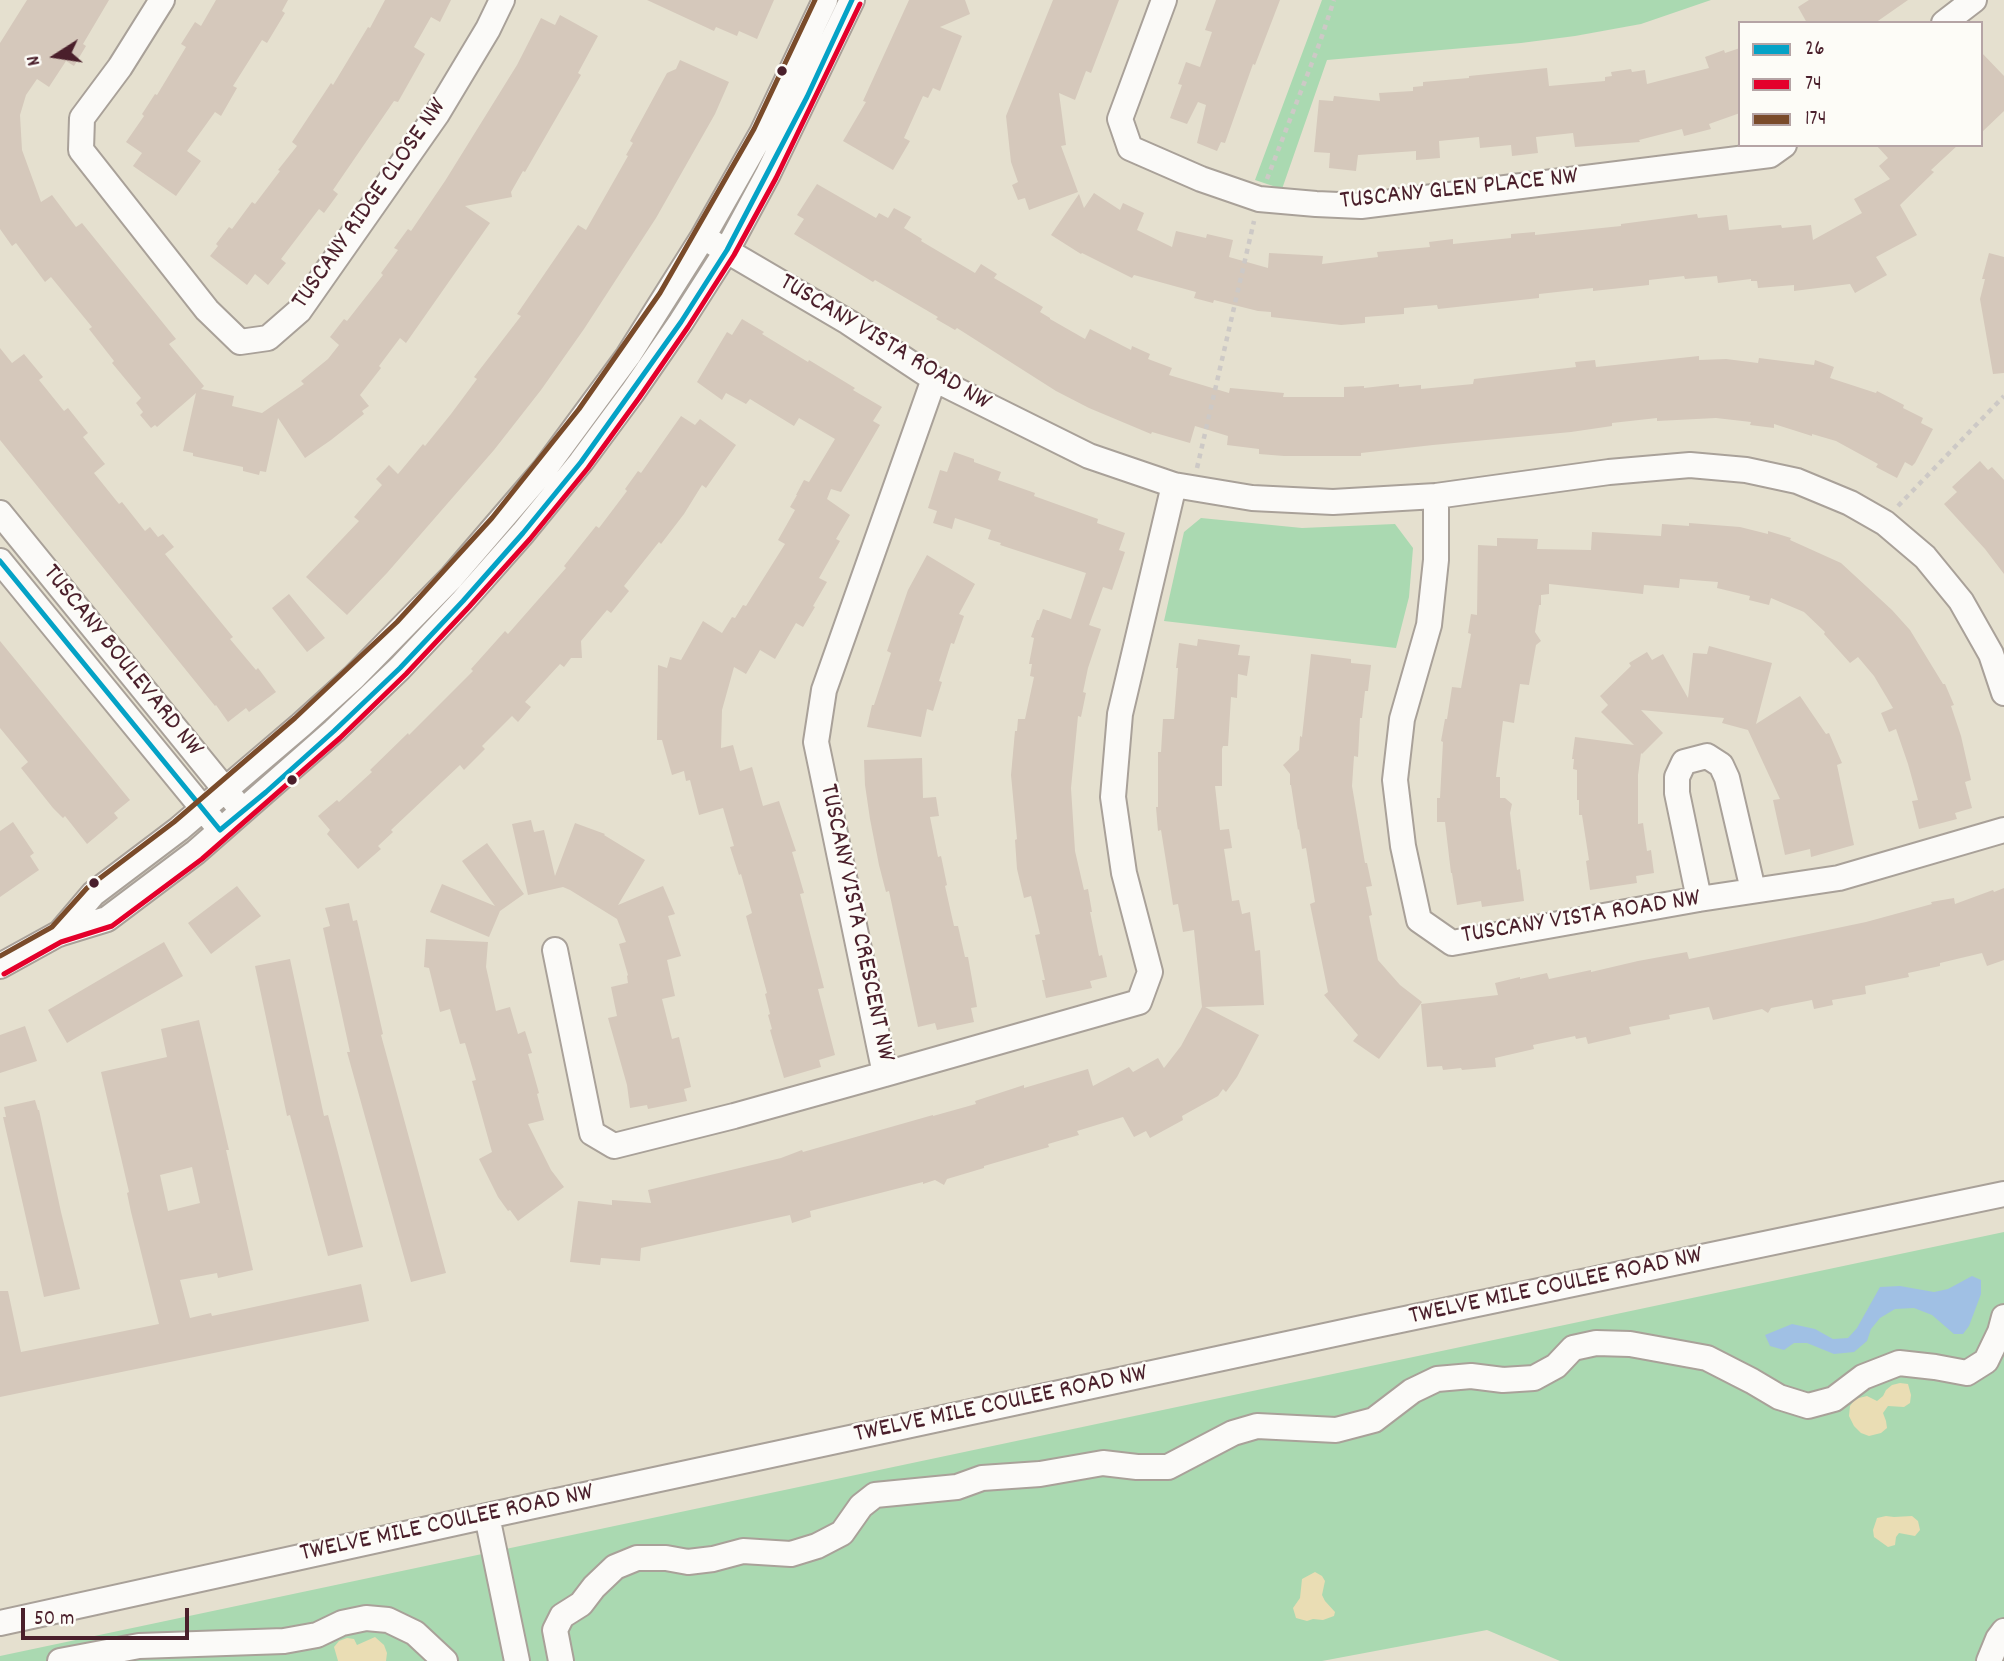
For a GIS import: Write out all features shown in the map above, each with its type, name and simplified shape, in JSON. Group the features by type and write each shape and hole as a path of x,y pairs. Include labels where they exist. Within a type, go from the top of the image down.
{"street":[{"name":"TUSCANY RIDGE CLOSE NW","path":"162,0 120,67 82,118 81,150 207,310 240,342 268,338 299,311 437,114 488,29 502,0"},
{"path":"58,934 93,894 226,790 353,678 444,586 544,470 628,356 703,237 762,133 825,0"},
{"path":"0,966 58,934 107,919 195,852 334,731 400,668 523,533 632,393 727,250 802,108 852,0"},
{"name":"TUSCANY GLEN PLACE NW","path":"1164,0 1120,119 1130,148 1201,179 1259,199 1361,206 1770,155 1781,147"},
{"path":"1947,21 1974,0"},
{"name":"TUSCANY VISTA ROAD NW","path":"703,237 848,323 934,379 1089,456 1183,487 1252,498 1333,502 1436,496 1609,472 1690,465 1746,470 1797,481 1850,503 1885,523 1925,557 1961,601 1991,654 2004,693"},
{"name":"TUSCANY VISTA CRESCENT NW","path":"934,379 824,690 816,743 885,1074 1139,1002 1150,972 1124,873 1113,797 1121,714 1183,487"},
{"name":"TUSCANY VISTA ROAD NW","path":"1436,496 1436,560 1429,625 1402,719 1395,780 1403,846 1419,920 1452,943 1699,899 1839,878 2004,830"},
{"name":"TUSCANY BOULEVARD NW","path":"0,513 242,812"},
{"name":"TUSCANY BOULEVARD NW","path":"0,561 220,830"},
{"path":"1699,899 1677,793 1677,777 1684,762 1707,756 1721,765 1727,778 1753,890"},
{"path":"555,950 593,1133 614,1146 885,1074"},
{"name":"TWELVE MILE COULEE ROAD NW","path":"0,1623 1362,1328 2004,1194"},
{"path":"561,1661 555,1630 562,1616 581,1604 615,1567 638,1559 666,1558 688,1562 713,1559 743,1550 791,1554 817,1546 842,1533 861,1506 875,1495 957,1487 982,1478 1041,1474 1103,1463 1137,1468 1168,1467 1233,1433 1257,1426 1336,1430 1374,1420 1412,1391 1437,1379 1471,1376 1503,1380 1534,1378 1556,1366 1573,1349 1596,1343 1630,1344 1707,1358 1779,1397 1808,1406 1834,1399 1863,1377 1899,1363 1967,1373 1986,1361 2004,1317"},
{"path":"487,1516 517,1661"},
{"path":"60,1661 139,1646 284,1642 366,1618 388,1619 415,1633 445,1661"},
{"path":"1989,1661 1997,1639 2004,1631"}],"path":[{"path":"1183,487 1259,199 1334,0"},
{"path":"1885,523 2004,396"}],"green space":[{"path":"1322,0 1711,0 1641,24 1575,36 1327,60 1282,189 1255,180"},
{"path":"1201,518 1302,528 1395,524 1413,548 1409,597 1396,648 1164,621 1184,532"},
{"path":"2004,1232 2004,1661 1560,1661 1487,1630 1322,1661 0,1661 0,1656"}],"sand":[{"path":"1908,1384 1910,1403 1904,1407 1888,1406 1883,1413 1887,1428 1881,1433 1869,1436 1861,1433 1849,1416 1850,1406 1855,1399 1867,1396 1877,1401 1892,1385"},
{"path":"1912,1516 1918,1521 1920,1530 1915,1536 1899,1533 1895,1545 1888,1547 1874,1537 1873,1530 1877,1518"},
{"path":"1315,1572 1325,1581 1322,1595 1335,1612 1334,1616 1307,1621 1296,1618 1293,1608 1300,1598 1302,1579"},
{"path":"375,1637 384,1645 386,1661 338,1661 334,1647 339,1641 354,1639 357,1645"}],"water":[{"path":"1972,1276 1981,1280 1981,1294 1969,1326 1963,1334 1954,1334 1932,1315 1914,1308 1895,1309 1880,1318 1871,1329 1867,1341 1854,1352 1834,1354 1807,1343 1794,1343 1784,1350 1770,1346 1765,1335 1792,1324 1815,1329 1833,1339 1848,1338 1857,1328 1880,1287 1900,1286 1934,1292 1948,1289"}],"building":[{"path":"27,0 109,0 83,44 86,46 74,66 66,61 49,87 37,79 26,95 20,115 22,150 41,202 52,195 76,227 82,223 176,339 169,344 204,386 201,389 234,396 232,406 262,413 304,384 301,381 328,359 339,345 330,337 344,319 347,321 383,275 381,273 398,250 394,248 408,229 411,231 445,181 517,65 541,18 555,25 560,15 598,36 578,73 581,75 511,192 512,197 465,206 490,223 406,343 400,338 379,366 381,368 360,395 369,406 362,411 364,414 305,458 278,418 266,472 260,471 259,475 243,471 243,467 193,456 193,453 183,451 196,393 157,427 155,425 151,428 140,415 143,412 136,403 141,398 112,363 114,361 89,329 92,327 51,277 45,282 16,243 12,246 0,229 0,43"},
{"path":"216,0 288,0 282,11 285,13 267,43 262,40 233,86 237,88 221,116 215,112 187,151 201,161 176,196 133,166 142,153 126,142 186,47 181,44 195,22 201,26"},
{"path":"385,0 451,0 440,22 431,17 414,47 425,54 398,102 394,101 333,190 338,194 324,213 319,209 281,259 286,263 268,285 255,274 247,285 210,256 229,227 232,229 252,202 255,204 280,171 278,170 297,146 292,142 331,83 333,85"},
{"path":"647,0 774,0 757,39 739,31 737,36 716,27 714,31"},
{"path":"909,0 965,0 970,14 940,27 962,36 940,91 933,88 928,98 923,96 904,138 910,141 893,170 843,141 866,102 863,101"},
{"path":"1053,0 1119,0 1091,73 1086,71 1075,100 1059,93 1066,145 1061,146 1078,192 1029,210 1025,198 1018,200 1012,185 1018,182 1011,162 1006,116"},
{"path":"1216,0 1280,0 1255,65 1253,64 1225,143 1221,142 1217,151 1197,143 1206,105 1198,102 1187,124 1170,118 1182,85 1178,84 1186,62 1200,67 1212,32 1205,30"},
{"path":"1809,0 1908,0 1878,21 1806,21 1798,7"},
{"path":"1738,49 1738,114 1709,124 1711,129 1684,136 1682,129 1639,140 1640,142 1575,147 1573,133 1536,137 1538,153 1512,156 1511,145 1480,148 1479,137 1439,141 1440,158 1416,160 1416,151 1358,155 1356,171 1329,168 1330,153 1314,152 1319,100 1333,101 1334,96 1380,101 1379,93 1413,91 1413,87 1423,86 1423,82 1547,68 1549,86 1605,81 1605,77 1612,76 1611,72 1631,69 1632,72 1645,70 1647,84 1709,68 1705,57 1724,50 1725,53"},
{"path":"1983,54 2004,76 2004,111 1983,131"},
{"path":"680,60 729,82 715,114 656,218 541,390 494,450 347,615 306,577 359,521 354,517 382,485 376,479 389,465 398,474 451,414 477,379 474,377 521,316 517,314 578,225 586,230 628,156 626,155 633,143 630,141 667,73 676,69"},
{"path":"1878,147 1956,147 1900,205 1917,235 1876,257 1887,275 1855,293 1850,284 1794,291 1794,285 1758,288 1757,281 1751,279 1718,283 1717,276 1685,279 1684,276 1649,280 1649,285 1539,294 1539,298 1438,309 1437,305 1404,308 1404,314 1365,317 1365,323 1341,325 1271,317 1271,312 1194,298 1196,292 1134,275 1132,278 1081,254 1051,235 1079,194 1084,208 1094,193 1120,210 1123,203 1144,213 1137,230 1172,247 1176,231 1206,238 1207,234 1233,240 1229,257 1268,268 1269,253 1323,256 1322,264 1378,257 1377,252 1430,247 1429,242 1453,239 1453,244 1511,238 1511,234 1535,232 1535,235 1621,226 1697,214 1698,218 1727,215 1729,230 1811,225 1813,240 1862,213 1854,199 1890,179 1879,166 1888,158"},
{"path":"817,184 876,218 879,213 888,218 894,208 911,217 904,228 922,239 921,241 975,273 981,264 997,274 994,278 1043,307 1040,312 1085,339 1090,329 1131,350 1132,346 1150,354 1148,359 1172,368 1169,375 1229,393 1230,388 1284,393 1283,397 1344,397 1344,387 1399,384 1399,387 1421,385 1421,389 1473,384 1474,379 1576,367 1575,362 1595,360 1596,367 1699,356 1699,360 1726,359 1758,363 1759,358 1814,365 1815,360 1834,367 1830,378 1876,393 1877,391 1904,405 1903,408 1923,418 1921,423 1933,429 1915,463 1912,466 1905,462 1897,478 1876,467 1878,464 1836,441 1774,424 1774,428 1716,418 1657,421 1657,418 1612,423 1612,426 1571,432 1361,453 1361,456 1259,454 1259,449 1227,445 1228,436 1195,426 1190,443 1152,432 1151,434 1056,391 957,328 955,330 936,319 938,317 875,280 873,282 794,234 804,219 797,215"},
{"path":"1989,253 2004,257 2004,373 1993,374 1980,299"},
{"path":"742,319 882,407 873,421 880,425 841,492 831,489 827,499 850,515 836,539 840,541 819,578 827,582 813,606 815,607 803,627 796,623 775,659 760,650 746,674 734,667 722,710 721,748 733,745 740,771 752,767 763,806 779,801 796,851 792,852 804,893 800,894 824,988 818,989 835,1055 819,1060 821,1067 784,1078 770,1030 767,993 746,916 752,913 730,847 734,846 723,808 699,815 690,780 686,781 684,771 672,775 662,740 657,740 658,665 667,668 670,657 681,660 703,621 722,633 732,617 735,618 743,605 746,606 785,544 778,540 795,510 790,507 796,495 804,480 809,482 835,439 799,418 794,426 750,399 746,404 726,393 722,400 697,382 727,332 732,335"},
{"path":"0,348 12,363 24,354 43,377 39,380 64,411 68,408 88,433 83,437 105,464 94,473 145,531 150,527 158,537 163,534 174,547 165,554 233,637 230,639 256,670 258,668 276,692 249,712 246,708 228,722 0,440"},
{"path":"681,416 695,425 700,419 736,445 706,488 702,485 661,544 659,542 624,586 629,591 611,613 607,610 581,641 582,658 571,658 564,667 560,664 525,702 531,707 518,722 512,716 482,746 485,749 464,770 460,765 391,830 393,832 378,846 381,849 358,869 327,834 330,830 318,816 337,800 339,802 372,772 370,770 473,671 471,669 505,631 508,634 566,568 564,566 596,526 599,528 627,491 625,489 638,471 641,473"},
{"path":"954,452 1001,472 998,480 1098,519 1097,523 1125,533 1119,550 1125,552 1112,590 1103,587 1089,625 1101,629 1088,668 1081,717 1078,716 1071,788 1075,851 1084,890 1088,889 1099,956 1102,955 1107,977 1090,981 1092,988 1046,998 1042,980 1045,980 1035,935 1040,934 1031,896 1024,898 1017,869 1011,775 1015,731 1018,719 1025,719 1034,677 1030,676 1032,664 1029,664 1034,638 1031,637 1037,620 1043,609 1071,619 1086,573 1000,545 1001,543 988,539 991,530 955,518 952,529 933,523 937,511 928,508 940,470 947,472"},
{"path":"1980,461 1988,470 1992,467 2004,480 2004,574 1944,504 1957,492 1952,487"},
{"path":"1689,523 1740,527 1768,534 1768,531 1791,538 1790,540 1841,563 1892,610 1910,630 1945,684 1954,705 1951,706 1971,780 1965,782 1972,808 1955,813 1957,819 1919,829 1912,801 1918,800 1908,764 1896,729 1889,732 1881,713 1893,708 1874,676 1858,657 1850,663 1825,632 1804,612 1771,598 1769,605 1749,600 1750,596 1717,588 1718,582 1680,579 1679,588 1644,585 1643,594 1549,584 1549,594 1541,595 1539,605 1535,632 1541,641 1536,645 1529,685 1520,684 1514,723 1503,721 1496,777 1500,777 1500,798 1505,798 1512,804 1510,813 1517,870 1520,869 1524,901 1482,907 1481,901 1457,905 1445,822 1437,822 1437,798 1440,798 1441,741 1445,719 1452,687 1461,688 1471,634 1468,633 1471,614 1477,615 1478,545 1497,546 1497,538 1538,539 1537,549 1591,550 1592,532 1661,536 1662,524 1689,526"},
{"path":"927,555 975,584 959,614 964,616 954,644 951,643 933,711 927,709 921,737 867,727 891,653 887,651 908,590"},
{"path":"289,594 325,638 307,652 272,608"},
{"path":"1198,639 1240,645 1238,655 1250,656 1247,676 1238,674 1237,698 1231,697 1228,746 1223,746 1222,749 1222,786 1215,786 1220,830 1229,829 1232,848 1224,849 1232,901 1239,900 1242,914 1250,912 1255,951 1260,950 1264,1005 1205,1007 1259,1035 1226,1092 1223,1089 1218,1096 1182,1116 1183,1120 1150,1138 1146,1131 1134,1137 1123,1117 1077,1131 1079,1135 1048,1144 1049,1147 947,1179 944,1185 935,1180 923,1182 810,1211 811,1217 792,1223 790,1215 641,1248 640,1261 601,1258 600,1265 570,1262 578,1201 612,1205 612,1200 651,1203 648,1190 781,1158 802,1150 803,1152 976,1104 975,1101 1024,1085 1024,1088 1088,1069 1093,1086 1129,1067 1133,1072 1158,1058 1164,1068 1181,1046 1202,1007 1194,930 1183,932 1178,904 1173,905 1161,830 1158,831 1156,807 1158,752 1161,752 1163,719 1174,719 1179,643 1197,646"},
{"path":"0,641 130,800 114,813 118,818 87,844 21,768 28,762 0,728"},
{"path":"1709,646 1772,663 1756,724 1800,696 1826,734 1829,733 1842,763 1837,765 1854,845 1811,857 1810,849 1785,855 1773,800 1780,799 1748,730 1722,723 1724,718 1641,710 1663,733 1641,753 1638,775 1638,824 1643,823 1647,851 1651,850 1654,873 1636,876 1637,883 1590,890 1586,861 1589,860 1577,800 1577,770 1573,769 1572,759 1575,737 1634,745 1601,712 1608,705 1600,696 1631,666 1629,663 1647,652 1652,660 1663,654 1688,698 1693,653 1707,654"},
{"path":"1311,654 1351,659 1351,663 1371,665 1368,691 1365,691 1360,718 1358,757 1354,756 1352,786 1365,863 1372,886 1366,887 1372,915 1369,916 1378,960 1400,985 1422,1002 1379,1059 1353,1041 1358,1035 1324,995 1328,992 1310,904 1315,902 1306,848 1302,849 1290,774 1283,765 1299,750"},
{"path":"922,758 923,798 936,797 939,816 930,817 938,857 941,856 954,926 958,926 965,957 968,957 977,1007 971,1008 974,1022 937,1030 935,1023 918,1027 889,891 886,892 879,865 865,785 864,760"},
{"path":"531,820 534,832 544,830 555,876 575,823 605,834 645,860 618,905 663,886 675,914 668,916 681,956 667,960 675,996 662,999 672,1039 679,1037 691,1087 684,1089 687,1101 648,1109 647,1105 630,1108 627,1085 608,1018 617,1016 611,987 628,983 619,944 626,942 617,919 570,890 563,887 528,895 512,824"},
{"path":"13,822 34,853 30,856 39,870 0,897 0,831"},
{"path":"487,843 524,894 500,911 489,937 430,912 442,884 495,906 462,861"},
{"path":"237,886 261,916 211,954 188,923"},
{"path":"2004,888 2004,960 1987,966 1982,953 1908,973 1909,977 1865,986 1866,994 1832,1000 1833,1005 1814,1009 1812,1000 1771,1008 1768,1013 1762,1009 1713,1020 1709,1007 1669,1015 1670,1019 1629,1027 1631,1034 1588,1044 1586,1037 1576,1039 1575,1036 1533,1045 1534,1049 1495,1058 1496,1067 1443,1070 1442,1066 1427,1067 1421,1004 1498,995 1495,983 1520,977 1547,973 1549,979 1687,952 1689,959 1866,922 1932,904 1931,902 1954,898 1955,904"},
{"path":"349,903 353,921 357,920 383,1034 381,1035 446,1273 411,1282 347,1052 350,1052 323,928 330,926 325,908"},
{"path":"426,939 488,942 486,967 496,1011 510,1007 518,1034 525,1031 532,1053 528,1054 544,1120 528,1124 551,1170 564,1187 518,1221 498,1197 479,1159 492,1152 472,1081 476,1080 465,1043 460,1044 450,1009 440,1012 429,968 424,967"},
{"path":"164,942 183,976 67,1043 48,1010"},
{"path":"290,959 324,1116 328,1115 363,1247 328,1256 290,1115 287,1116 255,966"},
{"path":"199,1020 253,1270 218,1278 217,1273 180,1280 190,1318 211,1313 212,1316 361,1284 369,1321 0,1397 0,1291 8,1291 21,1352 159,1324 131,1212 129,1192 101,1072 167,1057 161,1029","holes":["192,1167 200,1203 168,1211 160,1175"]},
{"path":"25,1026 37,1061 0,1073 0,1035"},
{"path":"35,1100 80,1289 44,1297 3,1117 6,1117 4,1107"}],"transit line":[{"name":"174","path":"0,956 52,927 87,888 174,822 295,718 397,622 492,518 579,409 660,293 754,129 815,0"},
{"name":"26","path":"0,561 220,830 334,731 400,668 523,533 581,462 681,322 727,250 807,97 852,0"},
{"name":"74","path":"4,974 61,942 112,926 202,859 340,738 406,674 530,539 588,468 639,398 734,255 776,178 860,4"}]}
